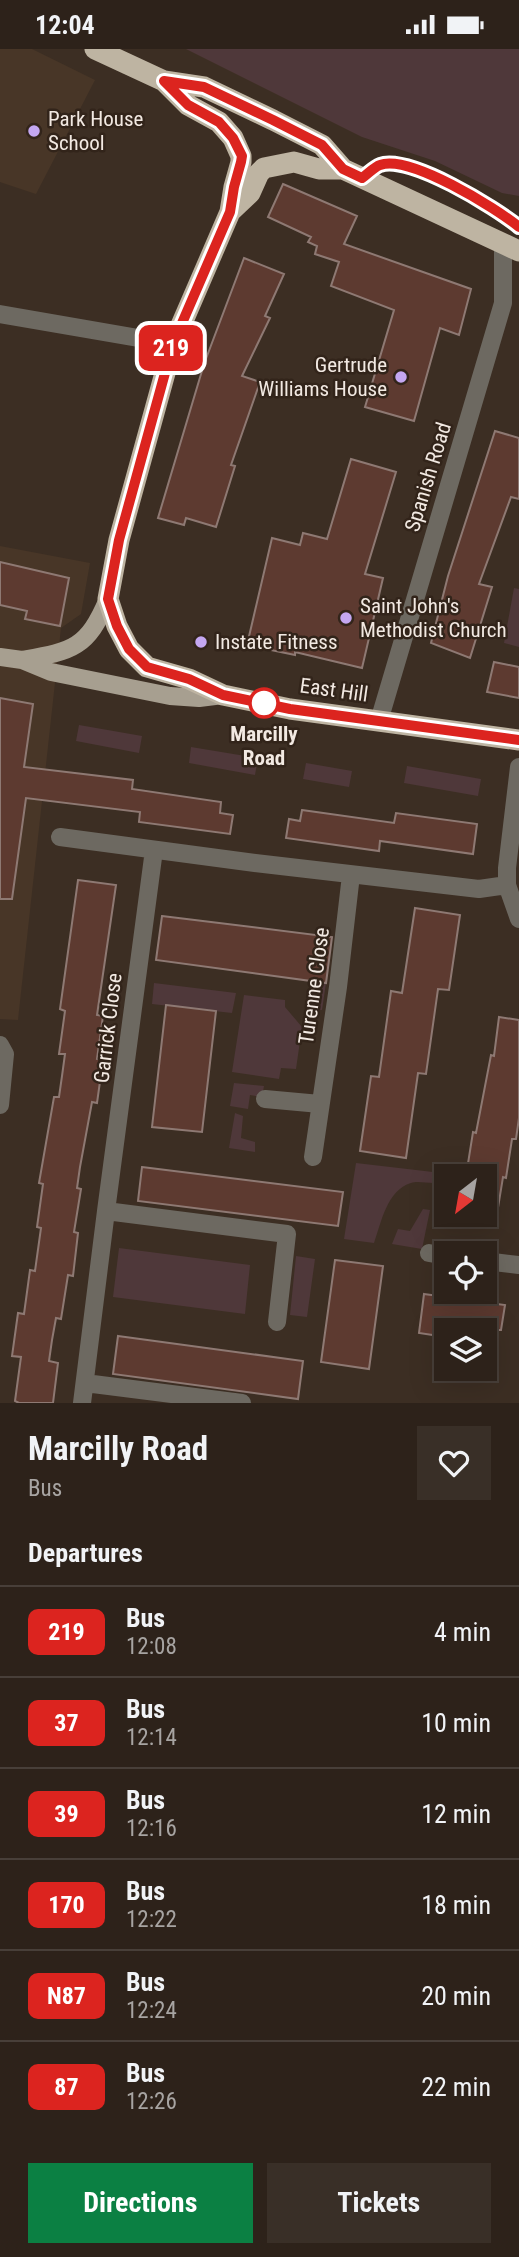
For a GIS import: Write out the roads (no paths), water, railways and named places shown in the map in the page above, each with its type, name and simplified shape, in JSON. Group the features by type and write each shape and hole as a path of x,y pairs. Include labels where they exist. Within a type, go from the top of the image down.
{"highway":[{"path":"95,49 164,81 204,87 322,145 343,169 511,247"},
{"path":"164,81 188,105 219,122 237,146 241,162 230,212 173,344 119,540 108,599 117,626 129,649 147,667 189,679 223,695"},
{"path":"230,212 250,193 258,173 264,168 294,162 320,169 343,169"},
{"name":"East Hill","path":"223,695 290,709 519,740"}],"main road":[{"path":"0,657 22,660 71,650 98,624 108,599"},
{"name":"East Hill","path":"22,660 51,672 170,696 199,698 223,695"}],"street":[{"name":"Spanish Road","path":"379,721 503,303 511,247"},
{"path":"0,314 173,344"},
{"path":"519,767 507,868 508,884 519,919"},
{"path":"60,837 479,889 508,884"},
{"name":"Garrick Close","path":"82,1403 154,850"},
{"name":"Turenne Close","path":"313,1157 351,875"},
{"path":"0,1045 5,1054 0,1105"},
{"path":"265,1098 320,1104"},
{"path":"106,1211 288,1234 277,1322"},
{"path":"497,1262 519,1265"},
{"path":"85,1383 242,1403"}],"place":[{"name":"Park House School","path":"34,131"},
{"name":"Gertrude Williams House","path":"401,377"},
{"name":"Saint John's Methodist Church","path":"346,618"},
{"name":"Instate Fitness","path":"201,642"},
{"name":"Marcilly Road","path":"264,703"}]}
